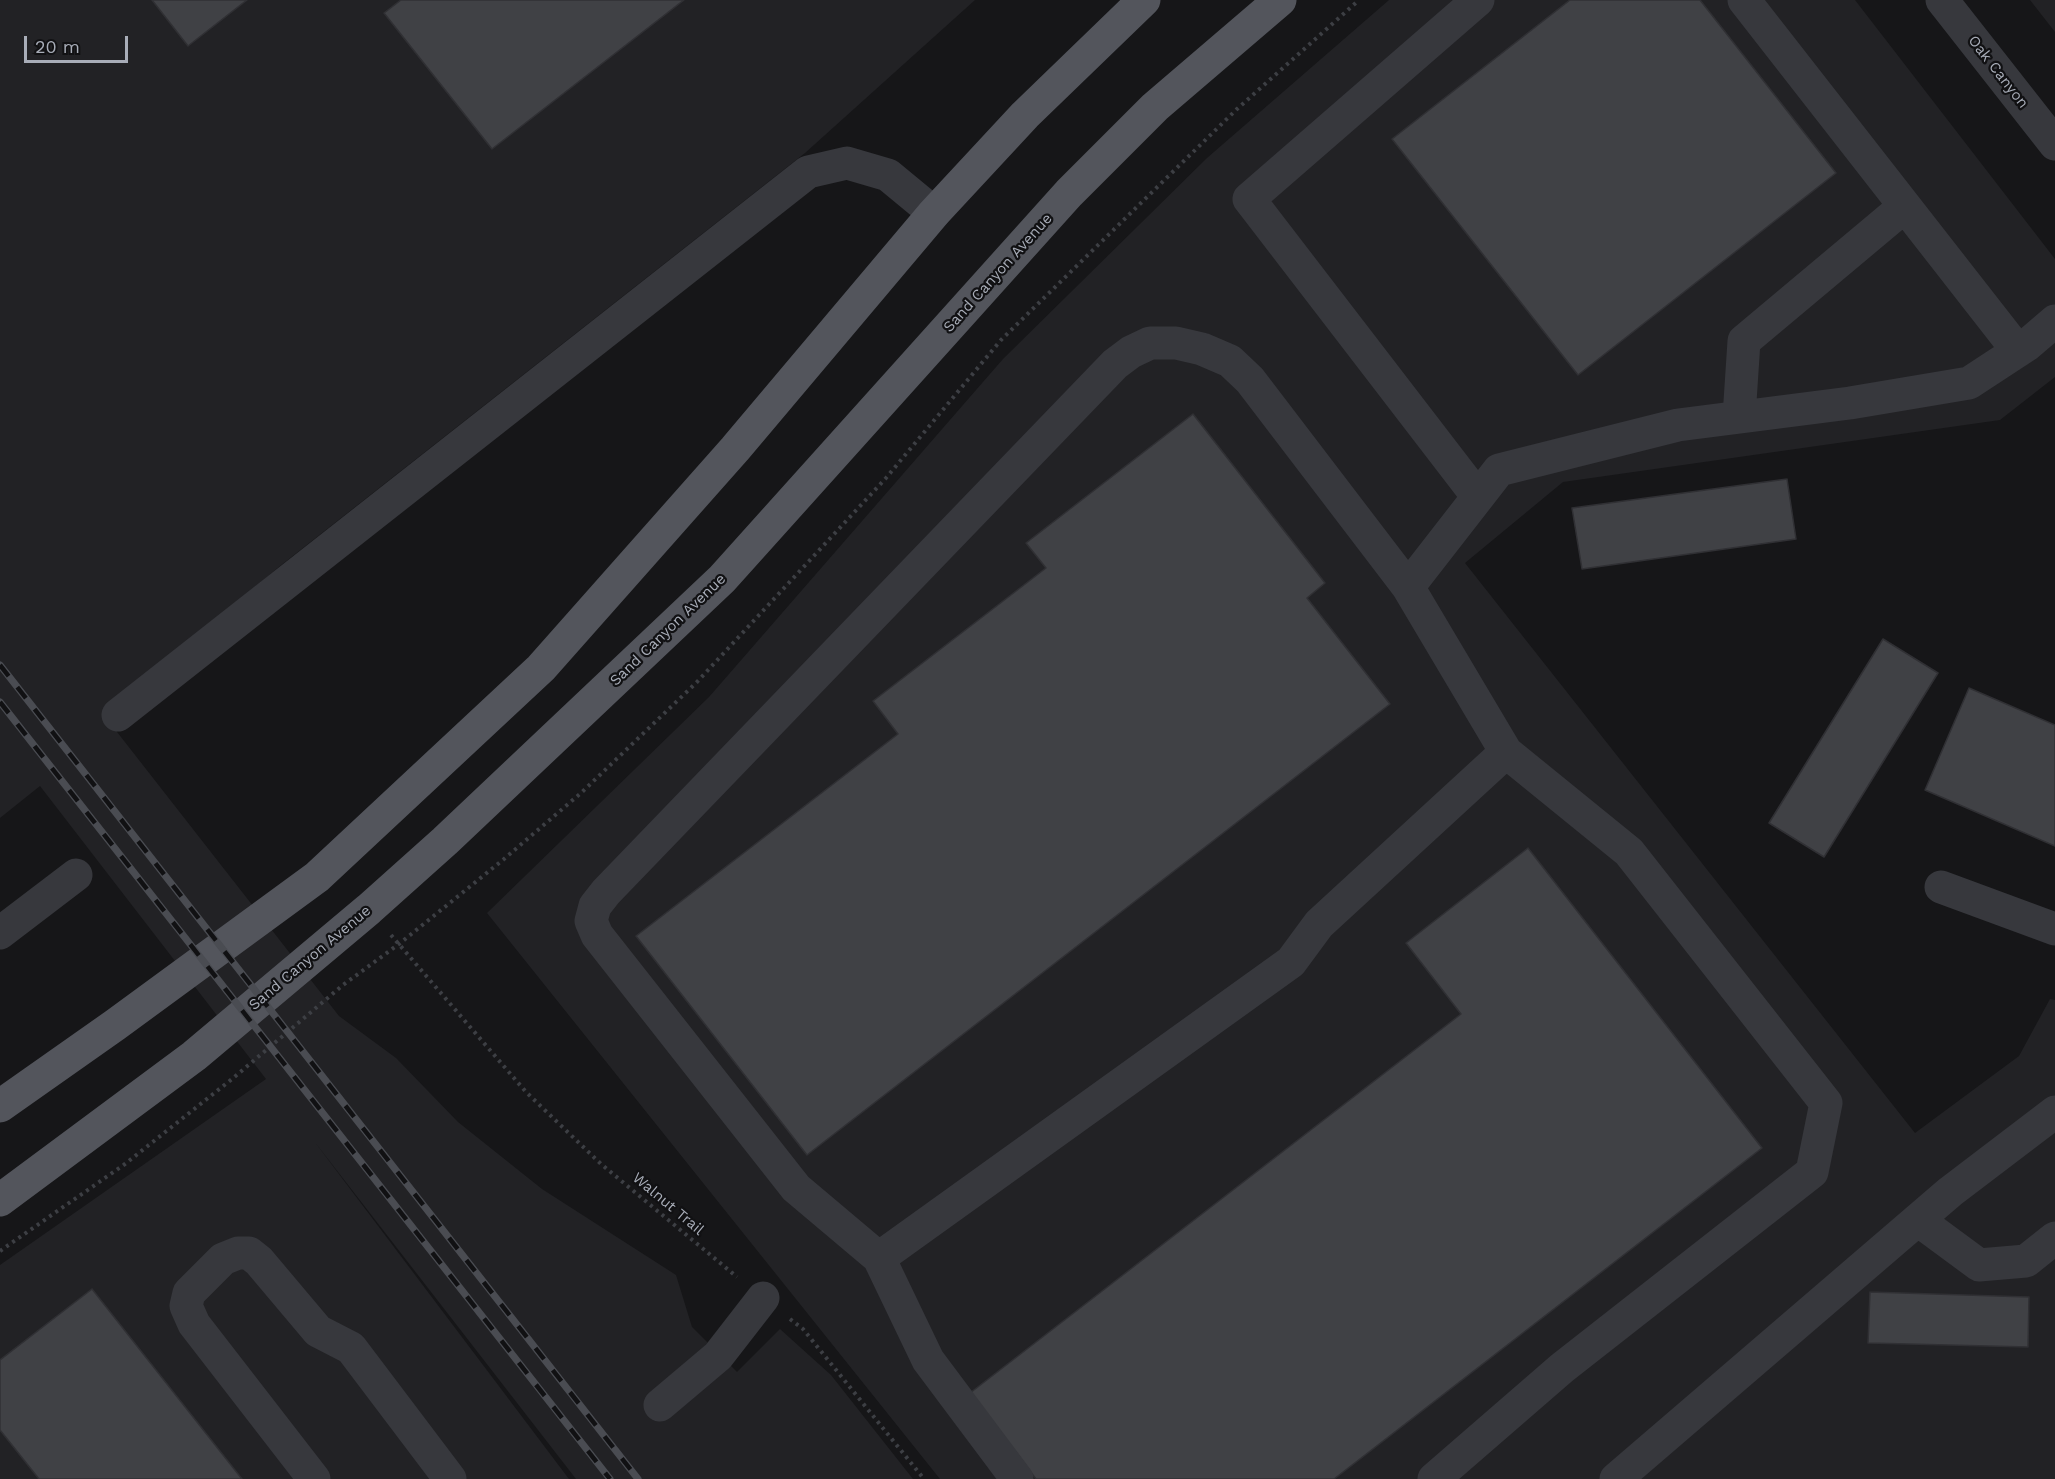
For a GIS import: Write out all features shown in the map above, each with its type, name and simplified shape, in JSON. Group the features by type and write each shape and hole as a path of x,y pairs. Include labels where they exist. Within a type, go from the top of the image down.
{"main road":[{"path":"0,1106 317,877 541,668 735,449 934,213 1025,116 1144,0"},
{"name":"Sand Canyon Avenue","path":"0,1200 194,1056 446,841 722,579 1069,193 1155,106 1280,0"}],"street":[{"path":"1478,497 1249,199 1479,0"},
{"path":"1744,0 2018,351"},
{"name":"Oak Canyon","path":"1942,0 2055,144"},
{"path":"118,715 808,172 847,164 888,175 934,213"},
{"path":"1739,417 1744,341 1905,206"},
{"path":"1408,587 1499,470 1678,425 1850,403 1970,383 2018,351 2055,321"},
{"path":"1017,1479 927,1360 879,1258 796,1188 597,935 591,921 595,906 601,899 1114,364 1150,343 1176,343 1202,349 1230,362 1250,380 1408,587 1506,752 1629,852 1826,1103 1812,1172 1562,1368 1434,1479"},
{"path":"879,1258 1291,962 1319,924 1506,752"},
{"path":"0,933 76,875"},
{"path":"1941,887 2055,929"},
{"path":"1616,1479 1950,1192 2055,1112"},
{"path":"1918,1220 1979,1265 2026,1262 2055,1238"},
{"path":"314,1479 194,1324 186,1306 189,1293 223,1259 238,1253 249,1253 259,1261 318,1331 351,1348 450,1479"},
{"path":"660,1405 718,1356 762,1298"}],"path":[{"name":"Walnut Trail","path":"399,944 526,1092 601,1164 762,1298 803,1329 924,1479"}],"shaded area":[{"path":"0,0 975,0 805,153 280,566 103,714 339,1016 396,1058 458,1122 542,1189 676,1275 692,1327 737,1372 780,1329 831,1375 913,1479 576,1479 314,1141 569,1479 0,1479 0,1265 266,1079 40,786 0,818"},
{"path":"1389,0 1855,0 2055,259 2055,377 2000,420 1563,482 1465,563 1915,1133 2019,1056 2050,999 2055,1000 2055,1479 940,1479 487,913 709,697 1003,359 1207,158"},
{"path":"2030,0 2055,0 2055,32"}],"building":[{"path":"152,0 247,0 188,46"},
{"path":"401,0 684,0 492,149 384,13"},
{"path":"1570,0 1700,0 1836,173 1578,375 1392,139"},
{"path":"1193,414 1325,583 1307,598 1390,704 807,1155 636,936 898,734 873,701 1046,568 1026,543"},
{"path":"1787,479 1796,539 1582,569 1572,508"},
{"path":"1883,639 1938,673 1824,857 1769,823"},
{"path":"1969,688 2055,725 2055,846 1925,790"},
{"path":"1528,848 1762,1148 1334,1479 1036,1479 970,1393 1461,1014 1406,943"},
{"path":"92,1289 242,1479 39,1479 0,1430 0,1360"},
{"path":"1870,1292 2029,1297 2028,1347 1868,1343"}],"railway":[{"path":"0,665 638,1479"},
{"path":"0,702 610,1479"}]}
